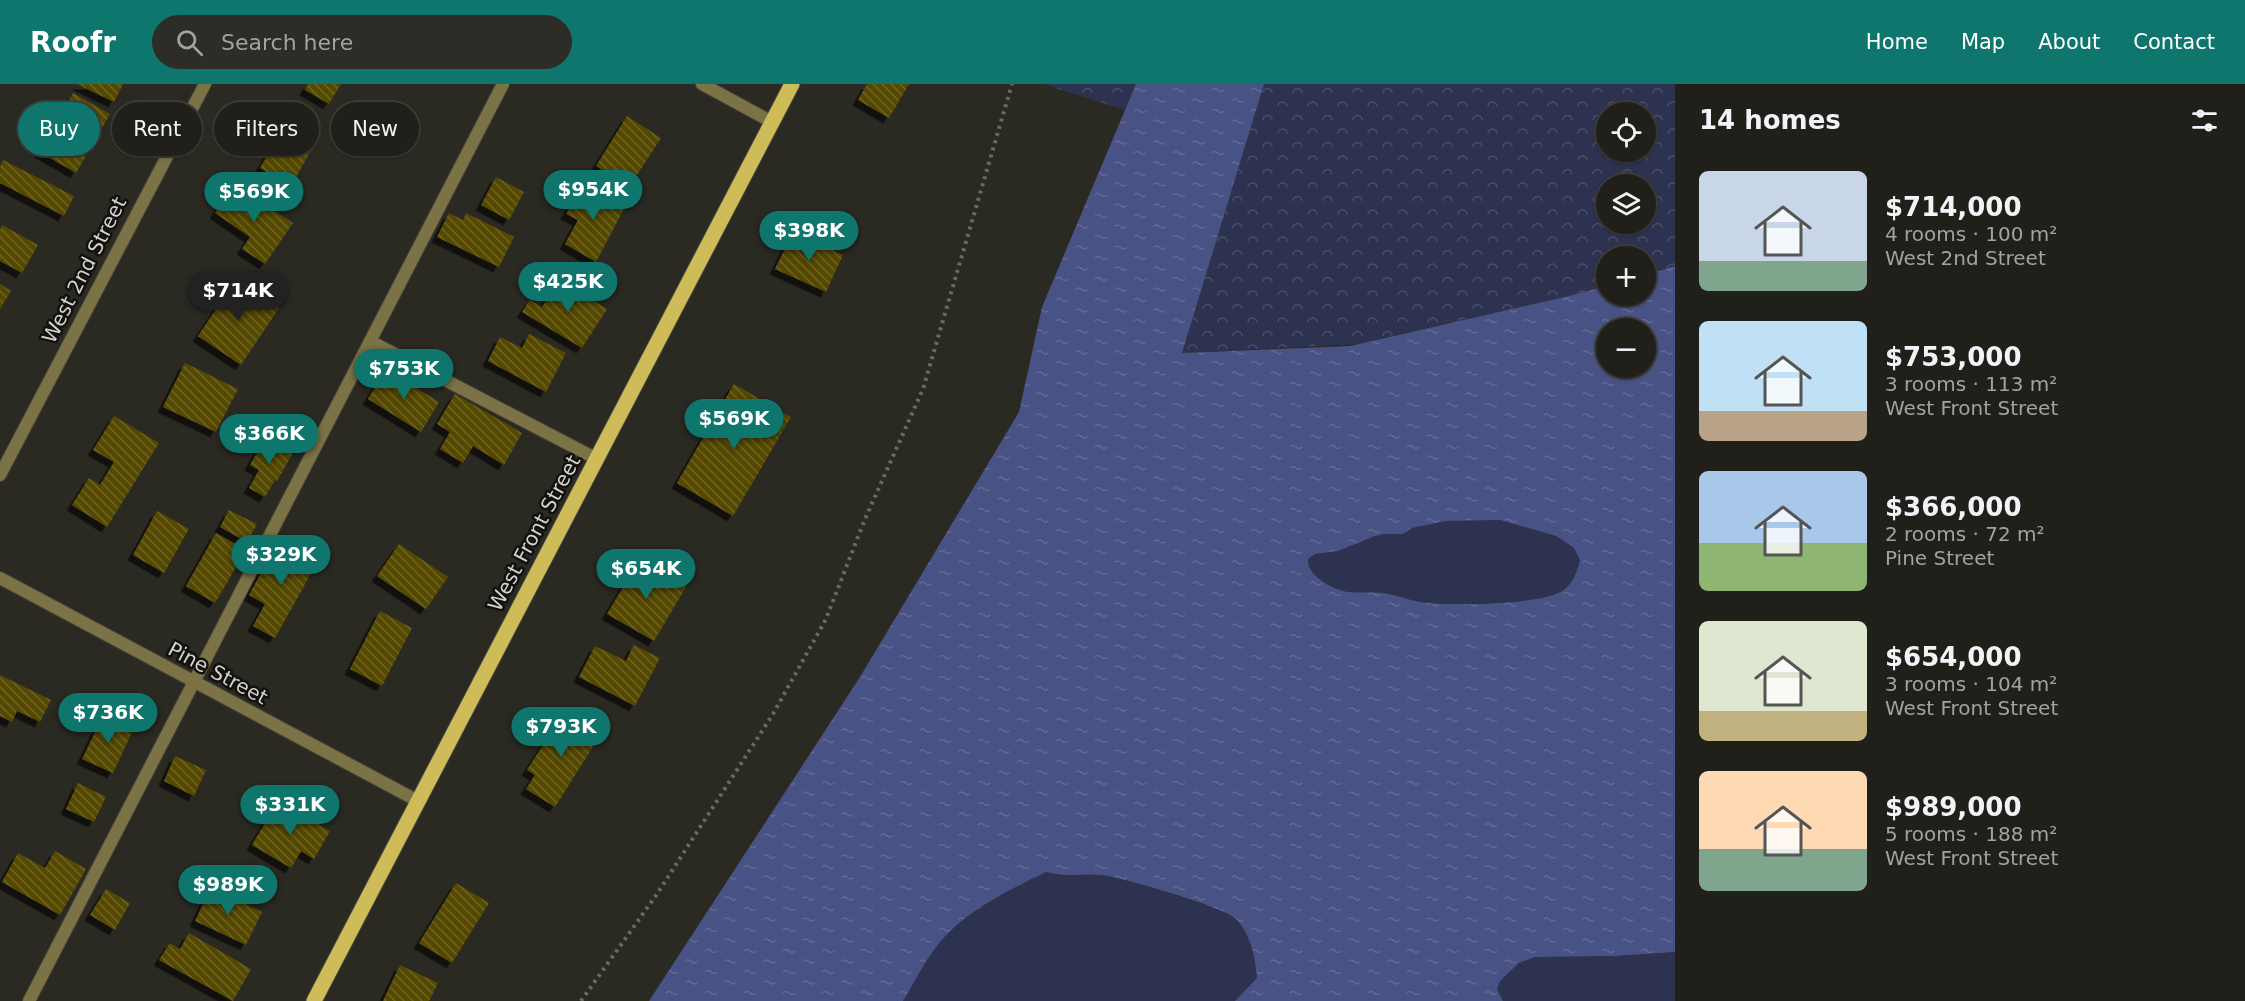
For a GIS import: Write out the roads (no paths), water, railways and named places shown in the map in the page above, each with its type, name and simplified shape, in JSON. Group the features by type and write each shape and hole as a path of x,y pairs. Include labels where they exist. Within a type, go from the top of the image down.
{"main road":[{"name":"West Front Street","path":"314,1001 792,84"}],"street":[{"name":"West 2nd Street","path":"0,475 205,84"},
{"path":"29,1001 503,84"},
{"path":"702,84 772,122"},
{"path":"370,341 597,459"},
{"name":"Pine Street","path":"0,578 418,801"}],"water":[{"path":"1136,84 1264,84 1182,353 1350,346 1596,289 1596,306 1656,306 1656,272 1675,266 1675,952 1615,956 1535,957 1519,963 1500,981 1497,989 1503,1001 1235,1001 1257,978 1251,947 1236,919 1194,901 1128,881 1101,875 1066,875 1046,872 976,910 963,920 930,955 903,1001 649,1001 860,677 1019,412 1042,307","holes":["1500,520 1556,536 1574,548 1580,560 1572,581 1562,591 1551,596 1515,602 1433,603 1384,593 1342,591 1316,576 1311,571 1308,559 1315,554 1338,551 1375,536 1403,534 1412,528 1446,521"]}]}
